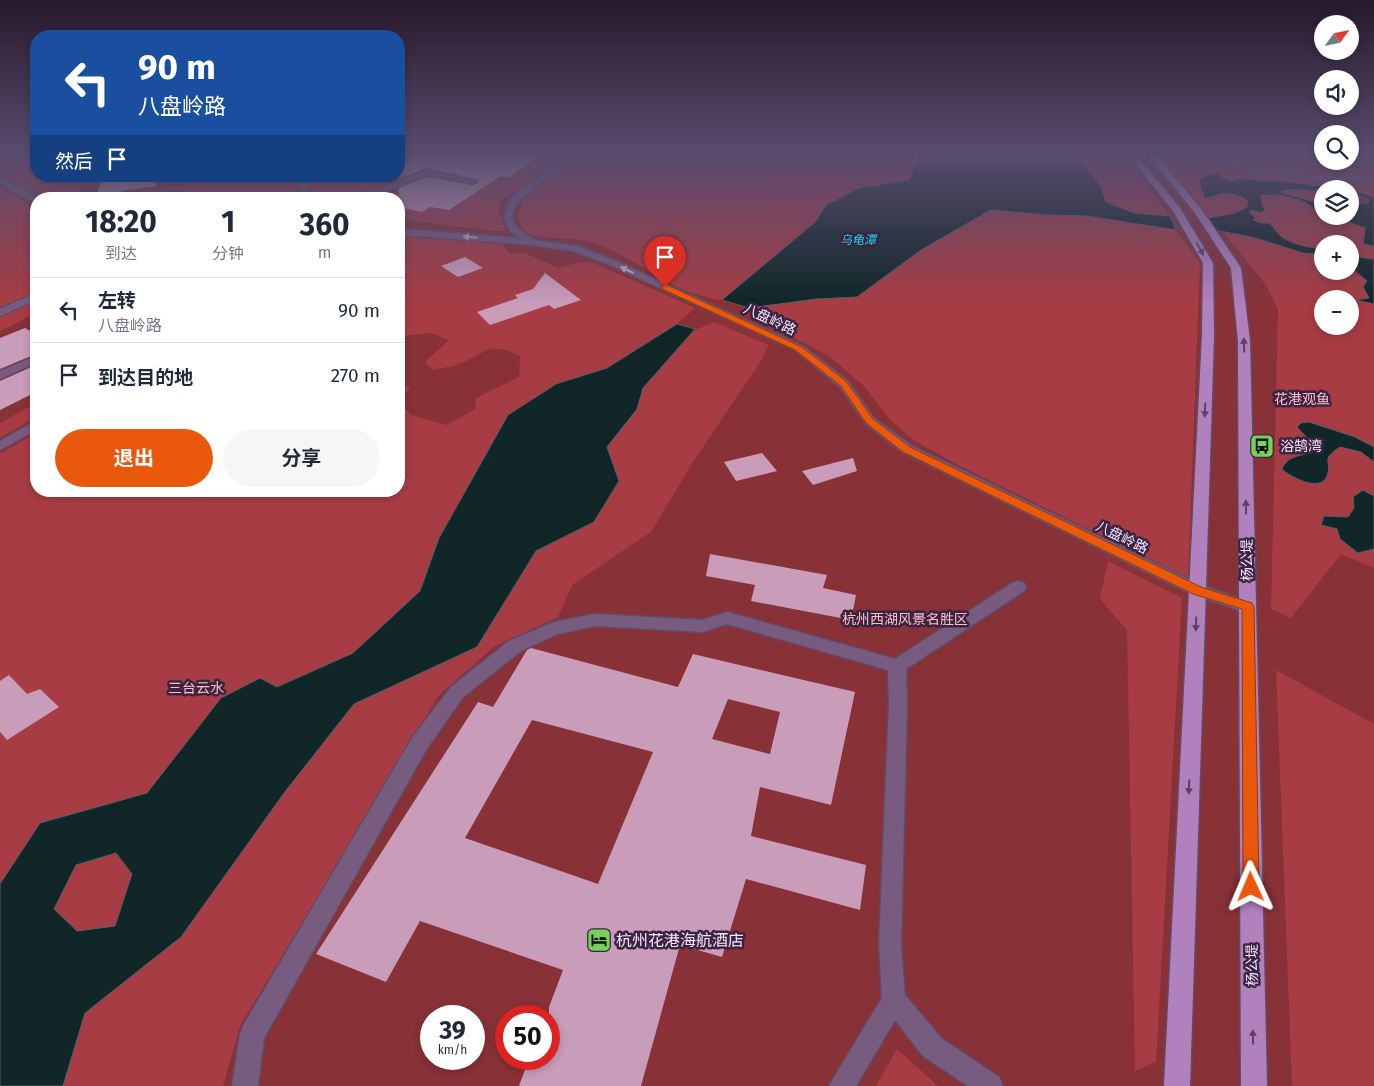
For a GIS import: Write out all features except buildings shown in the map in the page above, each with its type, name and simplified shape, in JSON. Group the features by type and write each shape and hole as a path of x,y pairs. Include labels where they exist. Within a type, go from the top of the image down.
{"main road":[{"path":"1172,204 1208,263 1208,335 1177,1086"},
{"name":"杨公堤","path":"1192,204 1236,268 1244,341 1254,1086"}],"street":[{"path":"511,204 508,217 513,229 531,242"},
{"name":"八盘岭路","path":"405,232 531,242 575,248 613,263 798,348 844,384 870,421 907,450 1197,590 1248,607"},
{"path":"0,313 30,299"},
{"path":"0,374 30,362"},
{"path":"0,446 30,428"},
{"path":"245,1086 252,1035 419,744 457,692 515,646 554,628 595,620 703,626 727,618 897,666 1018,587"},
{"path":"897,666 898,703 890,946 894,1000 932,1047 990,1086"},
{"path":"842,1086 894,1000"}],"green space":[{"name":"杭州西湖风景名胜区","path":"0,204 30,204 30,497 405,497 405,204 1314,204 1314,225 1359,225 1359,204 1374,204 1374,1086 0,1086"},
{"path":"0,204 27,204 30,206 30,316 0,331"},
{"path":"405,204 501,204 498,210 506,230 494,231 405,220"},
{"path":"523,204 829,204 815,222 722,300 706,297 675,286 619,254 598,245 580,240 531,235 523,229 517,216"},
{"path":"1112,204 1160,204 1170,216 1134,213"},
{"path":"1196,204 1248,204 1247,207 1235,213 1208,218"},
{"path":"1262,204 1309,204 1314,210 1314,225 1357,225 1366,228 1363,243 1374,246 1374,259 1359,257 1359,235 1314,235 1314,248 1309,247 1282,237 1274,227 1252,220 1249,212"},
{"path":"991,210 1046,215 1087,216 1176,230 1200,263 1188,578 956,464 915,441 890,420 864,386 829,356 779,330 749,308 816,299 857,297 921,250"},
{"name":"花港观鱼","path":"1223,232 1260,239 1303,253 1314,254 1314,280 1359,280 1359,274 1367,281 1369,299 1359,300 1359,290 1314,290 1314,335 1359,335 1359,300 1374,304 1374,568 1341,554 1291,618 1271,609 1278,309 1266,285"},
{"name":"三台云水","path":"405,236 502,244 510,254 525,253 558,268 582,262 594,263 695,308 677,324 607,368 556,384 508,415 439,538 420,591 353,653 276,687 221,698 148,793 40,823 0,884 0,454 30,436 30,497 405,497 405,407 411,415 447,425 475,409 476,398 519,377 520,356 501,349 488,350 459,364 432,370 425,362 449,340 431,333 405,335"},
{"path":"714,322 769,345 761,361 693,462 651,532 572,585 558,617 495,646 439,695 240,1026 223,1086 63,1086 85,1013 181,937 284,793 354,704 477,647 536,551 594,522 619,481 607,447 637,409 643,388 695,330"},
{"path":"405,386 410,388 405,394"},
{"path":"30,406 30,420 0,438 0,423"},
{"path":"1108,561 1182,598 1156,1062 1135,1071 1127,630 1100,599"},
{"path":"1276,670 1374,724 1374,1086 1292,1086"},
{"path":"116,853 132,874 115,926 77,931 54,909 76,865"},
{"path":"897,1049 938,1086 876,1086"}],"water":[{"name":"乌龟潭","path":"1110,204 1134,213 1170,216 1176,230 1087,216 1046,215 991,210 921,250 857,297 816,299 749,308 722,300 815,222 826,205"},
{"path":"1248,204 1262,204 1265,210 1260,213 1253,210 1249,212 1256,218 1253,220 1269,223 1286,239 1314,248 1314,254 1303,253 1252,237 1214,230 1208,218 1235,213 1247,207"},
{"path":"1307,204 1314,204 1314,209 1308,204"},
{"path":"1359,204 1374,204 1374,246 1363,244 1365,228 1356,225 1359,225"},
{"path":"1359,257 1374,259 1374,304 1359,301 1369,298 1363,287 1367,281 1359,274"},
{"path":"677,324 695,329 643,388 637,409 607,447 619,481 594,522 536,551 477,647 354,704 284,793 181,937 85,1013 63,1086 0,1086 0,884 40,823 147,793 221,698 260,678 277,687 353,653 420,591 439,538 508,415 556,384 607,368","holes":["116,853 132,874 115,926 77,931 54,909 76,865"]},
{"path":"1309,422 1355,437 1374,447 1374,462 1361,452 1340,447 1328,458 1329,467 1324,481 1319,483 1305,482 1292,476 1282,469 1284,464 1294,457 1311,452 1314,447 1297,427 1301,423"},
{"path":"1363,490 1374,496 1374,549 1358,553 1340,539 1337,529 1321,525 1324,516 1348,517 1354,508 1353,497"}],"place":[{"name":"浴鹄湾","path":"1262,446"},
{"name":"杭州花港海航酒店","path":"599,940"}],"route":[{"path":"665,287 798,348 844,384 870,421 907,450 1197,590 1248,607 1251,887"}]}
